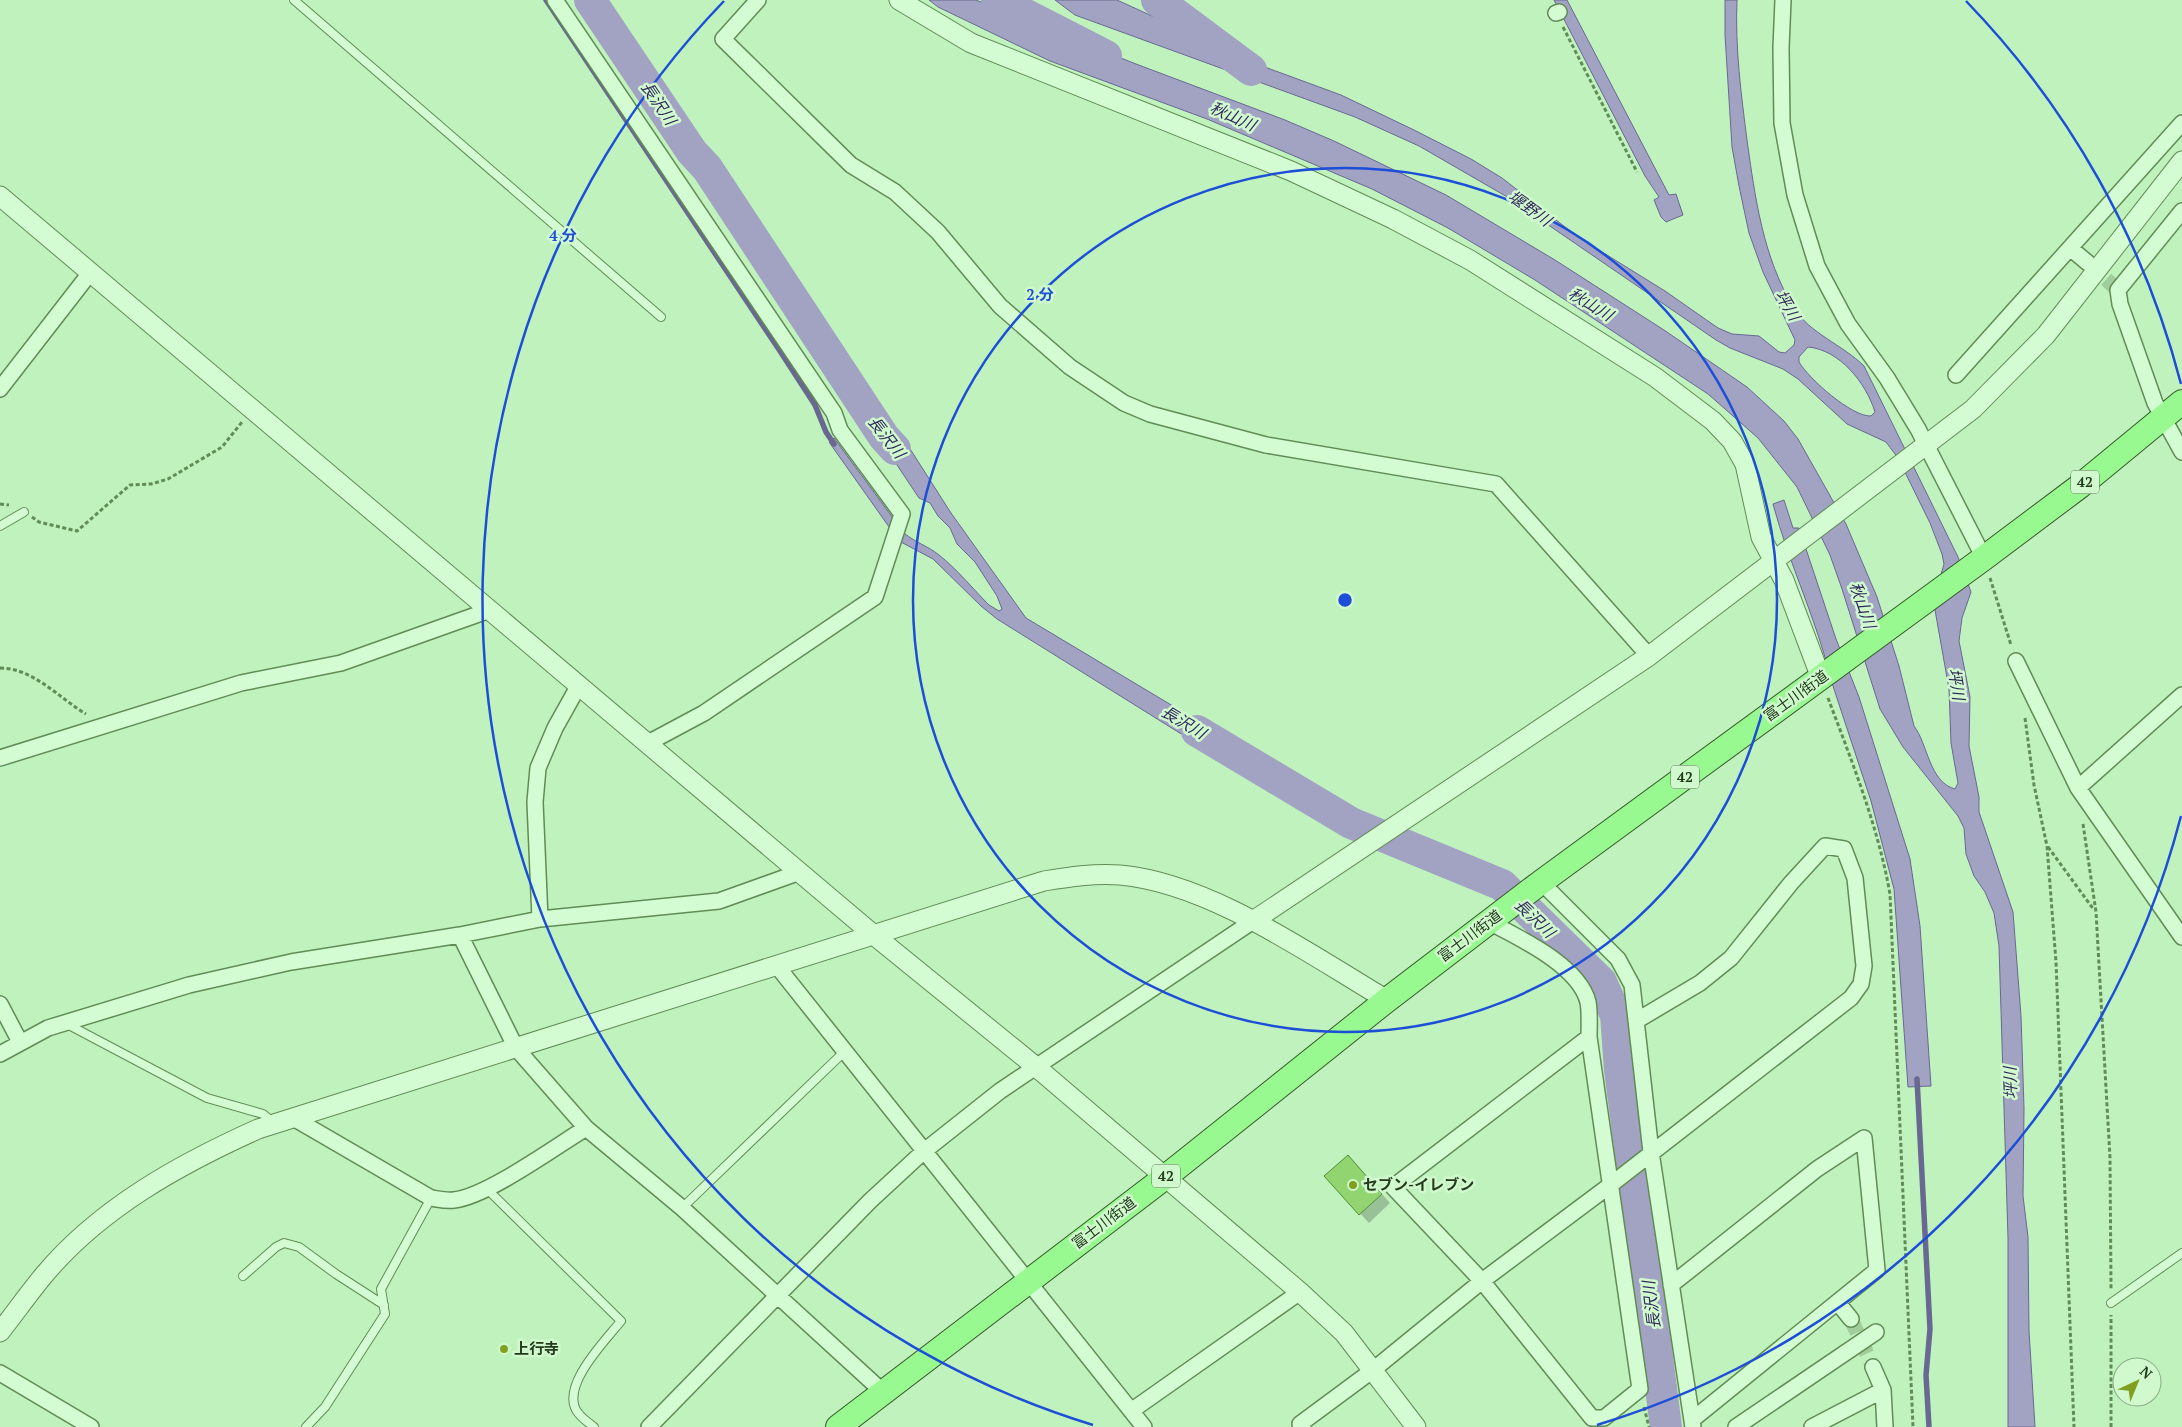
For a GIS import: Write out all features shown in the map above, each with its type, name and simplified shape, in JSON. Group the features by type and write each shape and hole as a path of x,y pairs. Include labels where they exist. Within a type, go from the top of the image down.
{"main road":[{"name":"富士川街道","path":"838,1427 1164,1178 1387,1000 1540,882 1984,558 2080,486 2182,402"}],"street":[{"path":"555,0 834,413 840,430 902,514 874,597 704,713 648,744"},
{"path":"758,0 724,39 851,165 895,192 938,232 1000,306 1070,367 1124,403 1150,414 1266,445 1496,484 1649,656"},
{"path":"899,0 971,43 1291,172 1393,219 1470,260 1655,377 1713,421 1732,441 1744,464 1761,537 1779,556 1794,605 1825,675"},
{"path":"1783,0 1781,48 1782,123 1795,196 1817,266 1848,324 1887,378 1926,446 1984,558"},
{"path":"1956,375 2182,122"},
{"path":"649,1427 870,1200 923,1152 1000,1091 1649,656 1973,409 2046,335 2182,161"},
{"path":"0,196 875,936 1035,1066 1164,1178 1300,1292 1344,1334 1416,1427"},
{"path":"2182,211 2118,290 2120,304 2155,403 2182,452"},
{"path":"2070,248 2088,263"},
{"path":"0,389 90,273"},
{"path":"0,758 104,724 241,683 341,663 490,610"},
{"path":"2016,661 2078,788 2182,937"},
{"path":"540,919 535,802 538,768 555,728 579,685"},
{"path":"2078,788 2182,694"},
{"path":"1302,1427 1300,1424 1372,1370 1482,1281 1613,1184 1651,1152 1851,998 1861,984 1864,966 1855,878 1844,849 1825,846 1791,883 1731,958 1700,983 1636,1021"},
{"path":"0,1054 48,1028 198,983 291,962 460,935 540,919 719,901 800,872"},
{"path":"0,1332 45,1274 81,1238 121,1205 201,1155 258,1129 295,1119 875,936 1044,881 1079,876 1120,875 1174,886 1224,906 1387,1000"},
{"path":"1540,882 1618,959 1632,985 1651,1152 1693,1423"},
{"path":"1490,921 1544,951 1578,983 1588,1002 1589,1037 1613,1184 1640,1389 1604,1418 1592,1418 1482,1281 1394,1187 1589,1037"},
{"path":"460,935 516,1048 586,1128 682,1208 883,1392"},
{"path":"777,966 923,1152 1144,1427"},
{"path":"0,1004 20,1042"},
{"path":"295,1119 431,1198 453,1201 469,1197 487,1189 586,1128"},
{"path":"1671,1285 1817,1169 1864,1138 1877,1270 1693,1423"},
{"path":"1132,1411 1300,1292"},
{"path":"1838,1303 1851,1319"},
{"path":"1736,1427 1876,1332"},
{"path":"1873,1366 1883,1390 1885,1427"},
{"path":"0,1373 91,1427"},
{"path":"1812,1427 1883,1390"}],"lane":[{"path":"294,0 661,317"},
{"path":"0,526 24,512"},
{"path":"66,1023 207,1098 263,1114 275,1124"},
{"path":"682,1208 844,1052"},
{"path":"487,1189 621,1321 577,1378 572,1396 578,1414 594,1427"},
{"path":"306,1427 325,1407 385,1314 381,1289 431,1198"},
{"path":"243,1276 276,1246 284,1243 299,1247 384,1305"},
{"path":"2111,1303 2182,1253"}],"path":[{"path":"1558,13 1636,172"},
{"path":"0,504 14,506 39,522 77,531 130,485 151,484 168,479 222,447 252,410"},
{"path":"0,668 10,668 32,676 75,708 104,724"},
{"path":"1825,675 1883,858 1890,894 1914,1427"},
{"path":"2078,788 2096,912 2110,1158 2111,1427"},
{"path":"2074,1427 2056,962 2048,846 2096,912"}],"water":[{"name":"坪川","path":"929,0 976,0 1136,64 1285,120 1334,141 1446,195 1555,260 1664,330 1747,387 1784,421 1798,439 1846,524 1877,597 1899,666 1914,726 1934,771 1946,785 1955,789 1958,783 1951,743 1949,689 1935,610 1938,585 1944,564 1930,523 1898,458 1886,442 1847,424 1798,379 1783,369 1730,348 1716,340 1509,198 1419,146 1355,117 1075,15 1055,0 1117,0 1262,66 1341,95 1414,130 1471,159 1502,178 1578,237 1665,291 1718,328 1732,334 1759,336 1779,352 1785,353 1794,345 1795,340 1763,272 1749,233 1732,147 1725,35 1725,0 1737,0 1741,88 1753,183 1762,227 1775,269 1783,289 1800,317 1817,332 1864,366 1958,557 1971,592 1962,618 1959,641 1970,697 1969,746 1979,797 1979,812 2013,912 2021,1016 2024,1108 2023,1196 2028,1237 2029,1331 2035,1427 2008,1427 2008,1238 1999,946 1994,913 1985,892 1974,876 1966,854 1964,828 1958,816 1903,747 1880,709 1830,555 1797,487 1758,438 1708,394 1535,280 1448,228 1372,189 1207,119 1050,61 938,7","holes":["1808,347 1820,349 1841,361 1858,379 1875,412 1871,416 1863,415 1843,404 1821,387 1804,369 1799,362 1799,357"]},
{"path":"1554,0 1567,0 1669,195 1676,194 1683,215 1666,222 1661,217 1654,200 1659,197 1645,176"},
{"path":"874,411 897,439 905,441 951,513 1026,618 1238,745 1231,765 997,619 933,559 899,541 829,442 834,438 904,533 946,561 989,605 999,611 1002,609 997,596 975,562 957,544 950,528 938,516 930,503 919,498 865,417"},
{"path":"1784,500 1793,528 1799,528 1836,639 1859,697 1910,859 1920,926 1931,1086 1908,1087 1894,889 1871,801 1773,504"}],"building":[{"path":"1348,1155 1382,1194 1359,1215 1324,1176"}],"waterway":[{"path":"546,0 780,351 815,405 826,432 834,444"},
{"name":"長沢川","path":"590,0 692,152 707,168 884,437 895,449"},
{"name":"秋山川","path":"997,0 1106,56"},
{"name":"堰野川","path":"1157,0 1251,70"},
{"name":"長沢川","path":"1197,731 1351,823 1502,885 1601,982 1616,1015 1620,1070 1666,1427"},
{"path":"1917,1079 1930,1329 1926,1375 1929,1427"}],"tunnel":[{"path":"2089,264 2118,290"},
{"path":"1851,1319 1873,1367"}],"place":[{"name":"セブン-イレブン","path":"1353,1185"},
{"name":"上行寺","path":"504,1349"}]}
